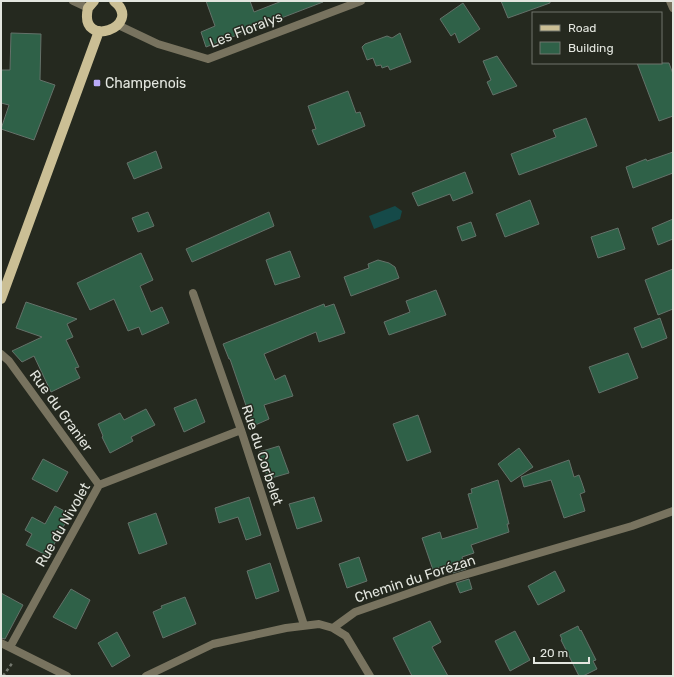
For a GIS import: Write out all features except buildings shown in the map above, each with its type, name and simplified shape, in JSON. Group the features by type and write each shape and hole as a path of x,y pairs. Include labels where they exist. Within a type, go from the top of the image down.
{"main road":[{"path":"91,5 88,22 98,31 109,31 118,25 121,11 114,1"},
{"path":"1,299 98,31"}],"street":[{"path":"73,1 91,5"},
{"name":"Les Floralys","path":"118,25 158,44 208,58 361,1"},
{"path":"670,1 673,8"},
{"name":"Rue du Corbelet","path":"193,293 241,430 304,625"},
{"name":"Rue du Granier","path":"1,354 9,361 99,485"},
{"name":"Rue du Nivolet","path":"10,647 99,485 241,430"},
{"name":"Chemin du Forézan","path":"333,628 355,612 447,580 632,526 673,511"},
{"path":"146,676 213,644 304,625 319,624 333,628 346,636 370,676"},
{"path":"1,643 67,676"}],"water":[{"path":"395,206 402,211 400,219 374,229 369,216"}],"place":[{"name":"Champenois","path":"97,83"}]}
